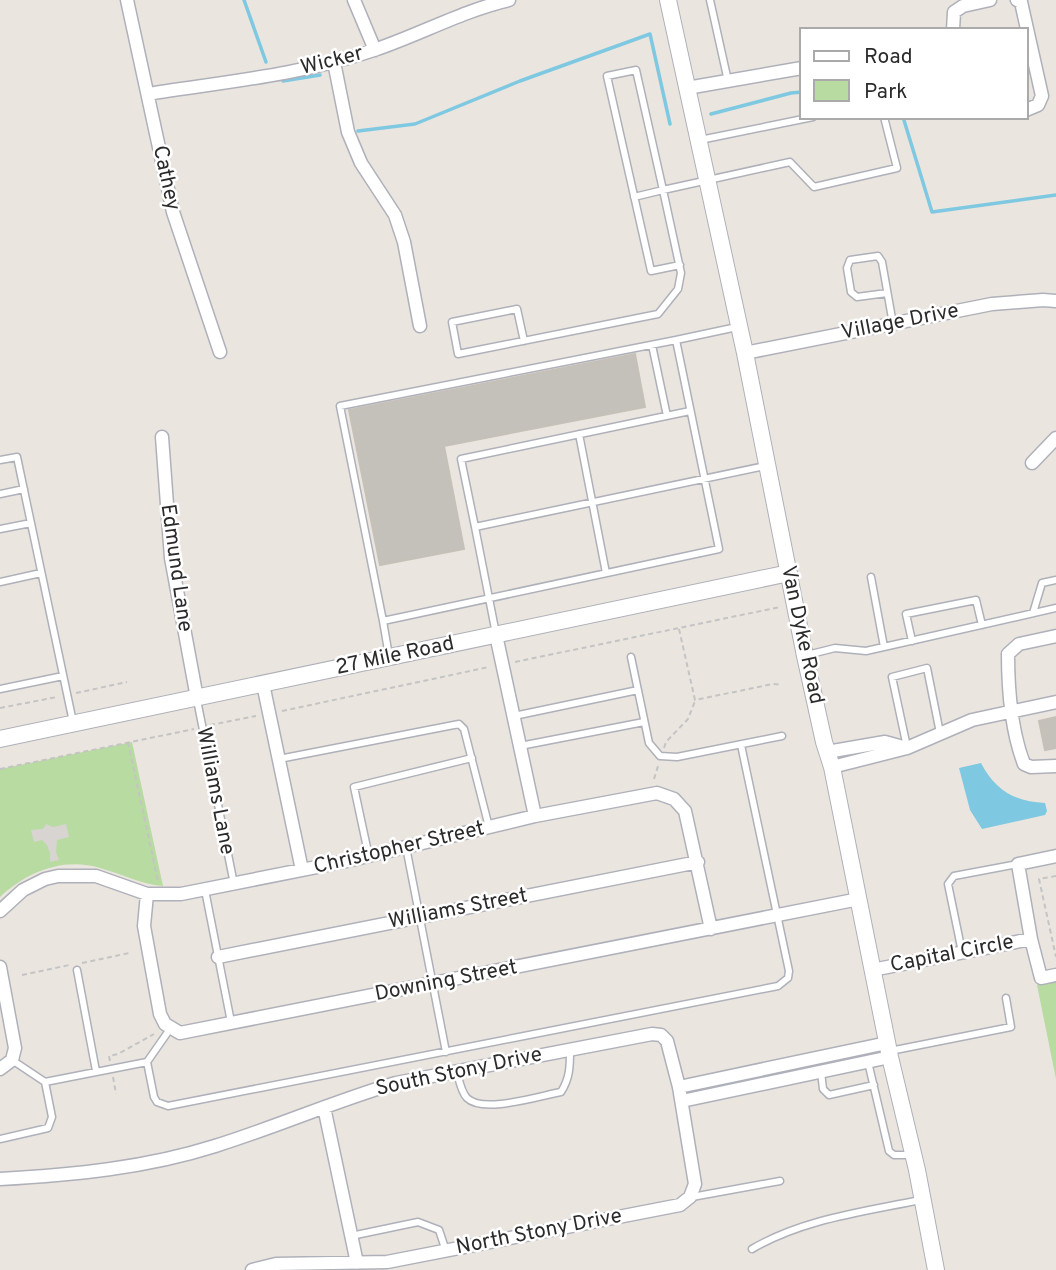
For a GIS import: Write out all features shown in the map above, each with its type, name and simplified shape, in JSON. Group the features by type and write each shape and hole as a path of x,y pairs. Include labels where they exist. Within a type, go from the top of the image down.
{"street":[{"name":"Cathey","path":"127,0 173,212 220,352"},
{"path":"354,0 374,50"},
{"name":"Wicker","path":"148,94 334,62 509,0"},
{"name":"Van Dyke Road","path":"668,0 745,353 805,656 859,898 936,1270"},
{"path":"953,28 954,12 962,6 990,0"},
{"path":"1017,0 1021,2 1027,28"},
{"path":"1028,33 1042,96 1038,105 1028,109"},
{"path":"334,62 348,132 361,163 395,215 404,242 420,326"},
{"path":"687,88 800,68"},
{"name":"Village Drive","path":"745,353 992,304 1056,301"},
{"name":"Edmund Lane","path":"162,437 171,558 197,698"},
{"path":"1032,463 1056,438"},
{"name":"27 Mile Road","path":"0,739 789,573"},
{"path":"496,635 536,816"},
{"path":"1056,636 1019,644 1008,654 1012,712 1017,745 1024,764 1031,767 1056,766"},
{"path":"263,684 302,870"},
{"path":"829,759 885,742 907,748 972,720 1056,702"},
{"name":"Christopher Street","path":"0,911 23,890 58,876 96,876 147,894 170,896 369,857 536,816 646,794 666,795 685,811 711,929"},
{"path":"1056,856 1017,864 1041,978 1056,975"},
{"name":"Williams Street","path":"218,957 698,862"},
{"path":"147,894 145,937 160,1014 170,1029"},
{"name":"Downing Street","path":"170,1029 187,1033 859,898"},
{"name":"Capital Circle","path":"873,970 1031,939"},
{"path":"0,967 15,1041 12,1060 0,1069"},
{"name":"South Stony Drive","path":"0,1179 141,1164 214,1146 396,1083 652,1034 661,1035 667,1041 679,1087"},
{"path":"682,1101 868,1062 889,1051"},
{"path":"690,1197 695,1184 679,1087 889,1051"},
{"path":"324,1107 357,1263"},
{"name":"North Stony Drive","path":"252,1270 276,1265 387,1262 680,1205 690,1197"}],"lane":[{"path":"710,0 728,81"},
{"path":"524,341 517,309 452,322 458,354 524,341 658,314 678,289 680,265 636,70 607,76 651,271 680,265"},
{"path":"698,141 803,119"},
{"path":"634,197 790,162 814,187 897,168 885,119"},
{"path":"887,293 857,297 851,292 847,268 850,260 878,256 882,262 893,324"},
{"path":"389,657 340,406 739,327"},
{"path":"383,621 719,550 676,340"},
{"path":"652,345 667,416"},
{"path":"496,635 461,459 690,411"},
{"path":"579,434 606,573"},
{"path":"0,460 17,457 73,724"},
{"path":"475,527 767,465"},
{"path":"0,494 24,489"},
{"path":"0,529 31,523"},
{"path":"0,582 41,573"},
{"path":"871,577 884,647"},
{"path":"1033,613 1042,583 1056,580"},
{"path":"912,640 906,614 976,600 982,625"},
{"path":"805,656 835,648 866,651 1056,608"},
{"path":"631,657 649,743 661,757 677,757 782,736"},
{"path":"907,748 892,677 927,668 940,733"},
{"path":"0,689 64,676"},
{"path":"514,716 638,690"},
{"name":"Williams Lane","path":"197,698 234,884"},
{"path":"520,746 644,722"},
{"path":"279,759 459,724 464,729 489,827"},
{"path":"170,1029 148,1062 157,1102 169,1106 778,986 788,978 789,971 741,745"},
{"path":"369,857 354,787 471,758"},
{"path":"406,847 446,1052"},
{"path":"962,952 948,884 954,876 1017,864"},
{"path":"205,890 232,1024"},
{"path":"76,970 96,1071"},
{"path":"889,1051 1011,1027 1006,998"},
{"path":"457,1072 465,1096 473,1103 487,1106 561,1092 567,1083 570,1050"},
{"path":"0,1139 48,1128 52,1116 45,1082 12,1060"},
{"path":"45,1082 148,1062"},
{"path":"868,1062 889,1151 894,1155 913,1155"},
{"path":"821,1072 823,1089 829,1095 874,1084"},
{"name":"North Stony Drive","path":"690,1197 780,1181"},
{"path":"752,1249 778,1234 798,1227 922,1199"},
{"path":"351,1236 418,1222 439,1230 446,1251"}],"path":[{"path":"512,663 782,605"},
{"path":"654,779 666,742 688,719 695,700 679,628"},
{"path":"278,712 495,666"},
{"path":"73,694 127,682"},
{"path":"695,700 773,684 782,685"},
{"path":"0,708 63,695"},
{"path":"0,769 261,715"},
{"path":"128,742 158,881"},
{"path":"1056,876 1039,879 1056,957"}],"green space":[{"path":"132,742 163,886 100,868 73,864 34,874 0,897 0,769"},
{"path":"1056,981 1056,1079 1037,985"}],"shaded area":[{"path":"46,824 53,827 66,824 69,837 57,840 56,852 59,860 50,862 47,845 42,840 34,842 31,830 43,829"}],"water":[{"path":"981,763 999,787 1007,793 1024,800 1045,803 1045,815 982,829 970,810 959,768"}],"building":[{"path":"635,354 645,407 444,446 464,549 380,565 349,410"},
{"path":"1056,717 1056,748 1045,750 1039,721"}],"waterway":[{"path":"244,0 266,62"},
{"path":"358,131 415,124 520,81 650,34 670,124"},
{"path":"283,81 320,75"},
{"path":"711,114 800,92"},
{"path":"904,119 932,212 1056,195"}]}
